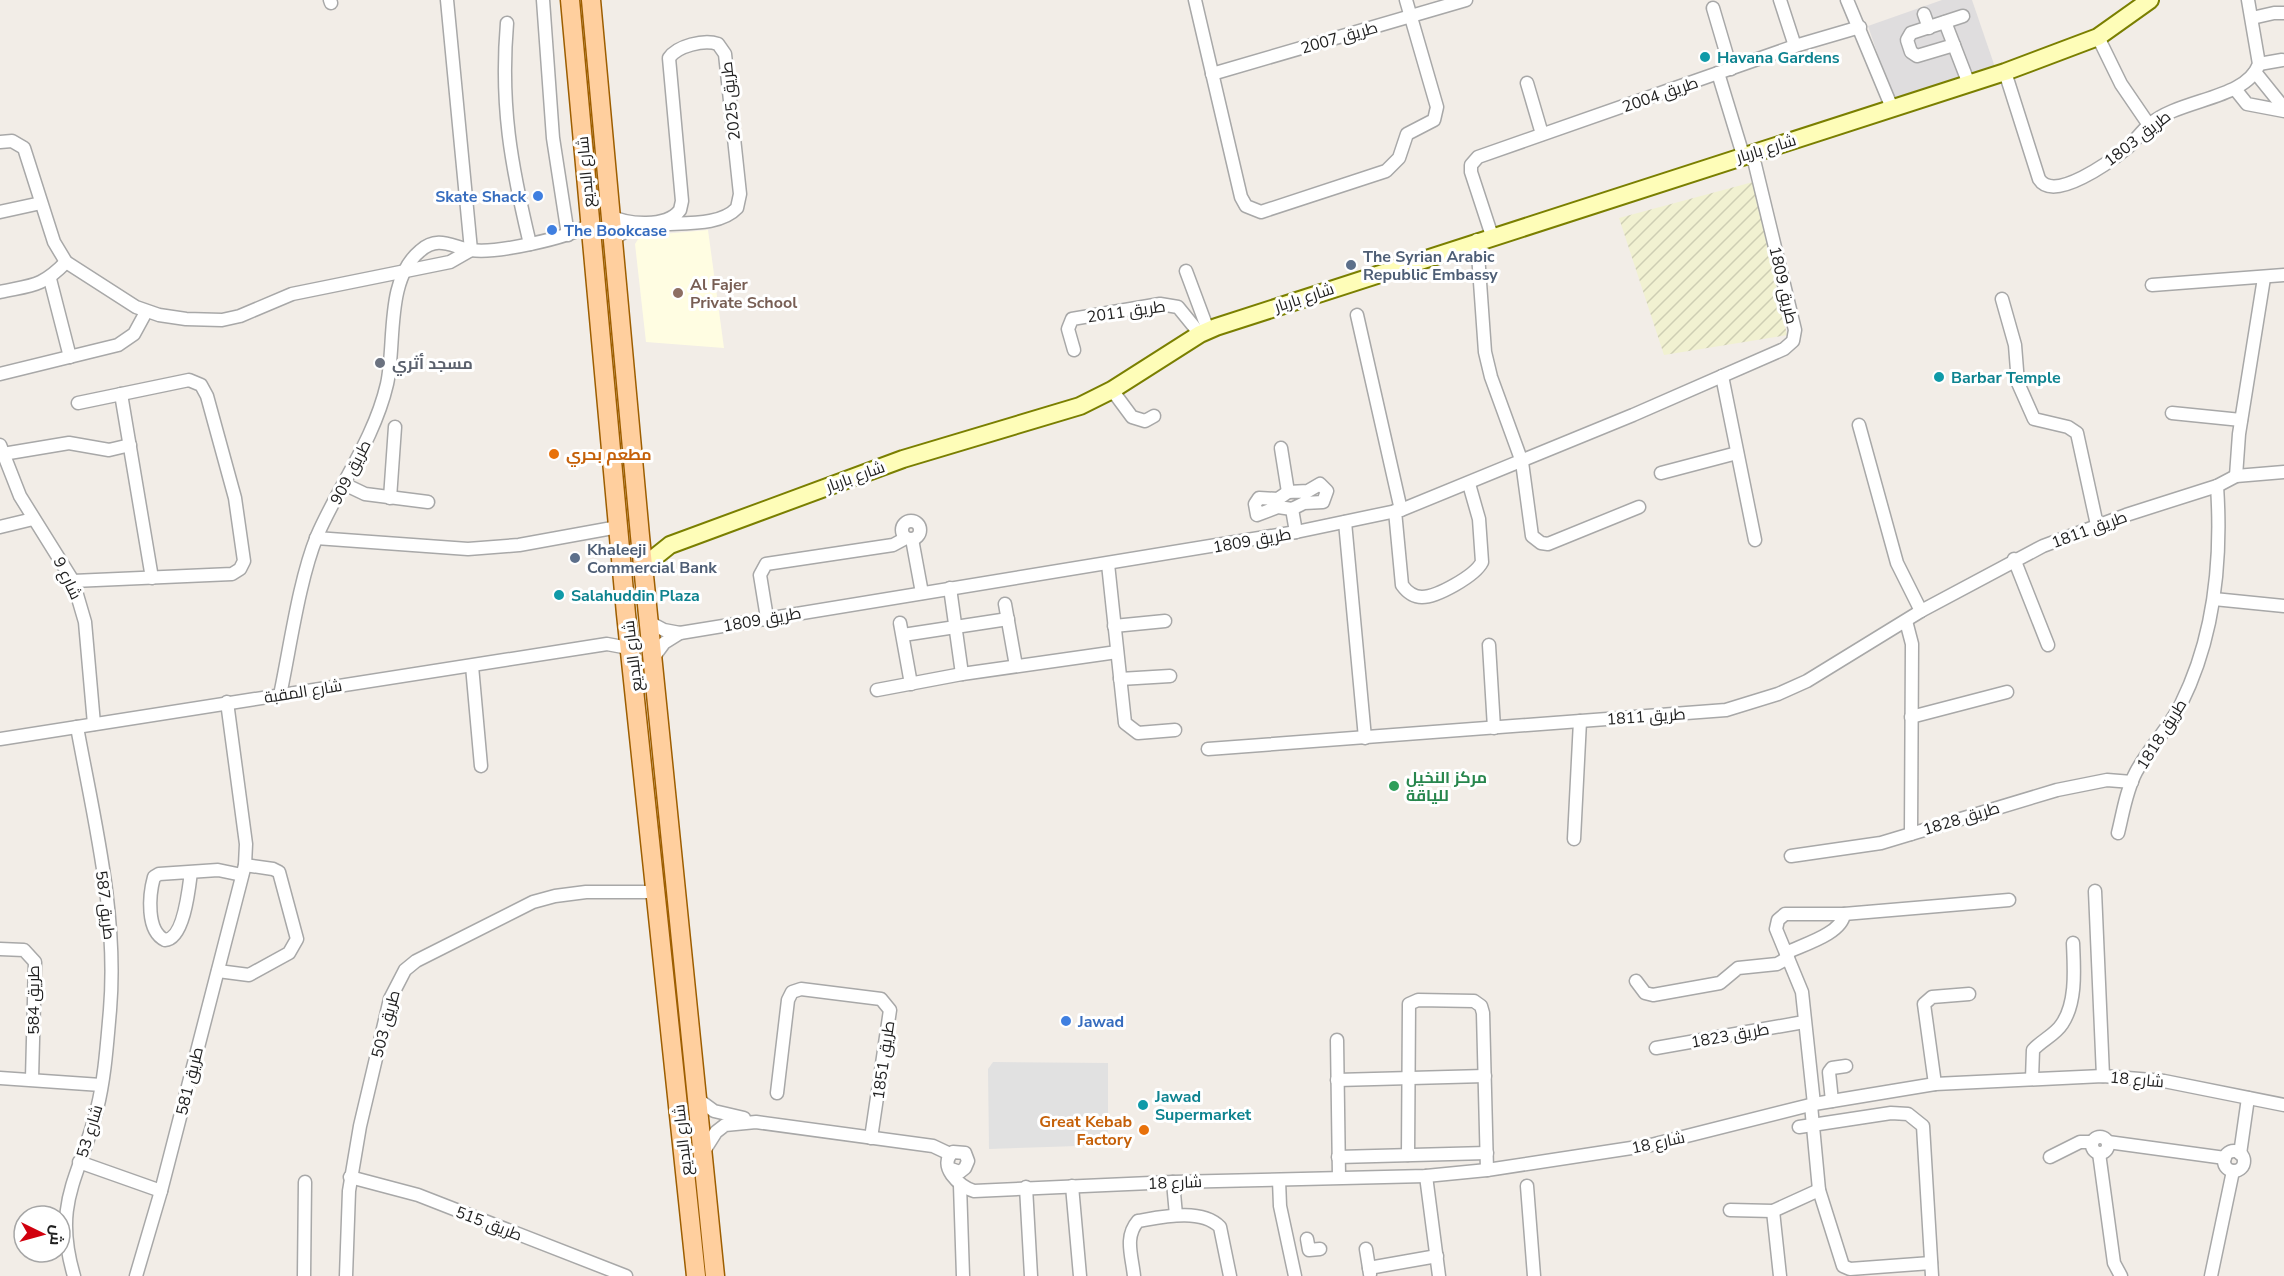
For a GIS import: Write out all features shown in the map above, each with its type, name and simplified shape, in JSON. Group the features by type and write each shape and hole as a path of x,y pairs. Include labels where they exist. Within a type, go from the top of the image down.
{"main road":[{"name":"شارع البديع","path":"570,0 618,527 696,1276"},
{"name":"شارع البديع","path":"591,0 640,536 699,1100 715,1276"},
{"path":"640,728 660,725"}],"street":[{"path":"447,0 471,250"},
{"path":"543,0 553,138 568,235"},
{"path":"1198,0 1212,74 1243,202 1255,212 1266,211 1386,171 1399,158 1407,134 1434,120 1437,114 1435,101 1406,0"},
{"name":"طريق 2007","path":"1212,74 1466,0"},
{"path":"1780,0 1795,46"},
{"path":"1847,0 1892,108"},
{"name":"شارع باربار","path":"644,573 655,557 670,545 903,459 1074,408 1112,390 1204,332 1485,238 2005,72 2098,37 2150,0"},
{"path":"2248,0 2257,68 2284,109"},
{"path":"1713,8 1731,69"},
{"path":"2252,18 2274,12 2284,13"},
{"path":"1924,14 1929,28"},
{"path":"1954,45 1915,56 1911,52 1907,38 1911,33 1963,16"},
{"path":"507,22 503,92 506,127 511,161 530,244"},
{"path":"1945,22 1969,84"},
{"name":"طريق 2004","path":"1485,238 1471,172 1472,162 1478,157 1795,46 1860,27"},
{"path":"2098,37 2121,84 2149,125"},
{"name":"طريق 2025","path":"612,242 631,228 698,221 729,214 737,208 740,199 725,54 714,42 677,49 668,62 682,201"},
{"path":"2257,68 2282,60"},
{"name":"طريق 1803","path":"2005,72 2039,179 2046,187 2061,187 2102,166 2128,147 2149,125 2179,106 2235,89 2248,82 2257,68"},
{"name":"طريق 1809","path":"649,622 664,630 680,633 1108,564 1296,532 1398,511 1522,462 1787,347 1795,334 1747,154 1718,73"},
{"path":"1527,83 1542,134"},
{"path":"2235,89 2247,104 2284,109"},
{"path":"0,142 12,141 24,148 54,242 66,262 146,312 186,319 222,320 240,316 292,294 450,262 471,250 530,244 568,235 589,225"},
{"path":"609,214 631,222 668,219 678,213 682,201"},
{"path":"682,201 698,221"},
{"path":"0,212 40,203"},
{"path":"1485,238 1485,352 1491,377 1522,462 1531,533 1541,543 1552,542 1639,507"},
{"name":"طريق 909","path":"280,695 316,538 376,419 387,384 393,349 397,290 405,270 419,251 430,244 454,243 471,250"},
{"path":"0,292 50,279 66,262"},
{"path":"1186,271 1204,332"},
{"path":"2152,285 2284,275"},
{"path":"2236,476 2241,420 2264,278"},
{"path":"50,279 70,357"},
{"path":"2002,299 2014,337 2018,383 2034,419 2068,427 2080,439 2097,525"},
{"name":"طريق 2011","path":"1074,350 1068,329 1072,319 1160,304 1178,307 1204,332"},
{"path":"0,374 118,345 127,341 140,326 146,312"},
{"path":"1357,315 1398,511 1402,585 1416,596 1427,596 1470,577 1482,562 1479,519 1469,484"},
{"path":"1722,376 1755,540"},
{"path":"74,581 232,574 240,569 244,561 241,525 207,396 201,385 189,380 78,404"},
{"path":"1112,390 1132,417 1145,421 1154,416"},
{"path":"121,394 152,578"},
{"path":"2172,413 2241,420"},
{"path":"1858,425 1897,563 1922,611"},
{"path":"390,498 395,427"},
{"path":"2,450 69,443 109,450 130,445"},
{"path":"1281,448 1288,492"},
{"name":"شارع 9","path":"2,450 33,519 74,581 85,622 94,724"},
{"path":"1661,474 1737,453"},
{"name":"طريق 1811","path":"1208,749 1726,710 1778,694 1807,681 1922,611 2014,560 2097,525 2217,486 2236,476 2284,472"},
{"path":"344,484 365,494 428,502"},
{"name":"طريق 1818","path":"2118,834 2132,782 2188,690 2201,654 2214,599 2220,532 2217,486"},
{"path":"1288,492 1306,497 1292,509"},
{"path":"1258,521 1288,492"},
{"path":"1277,503 1292,509"},
{"path":"1292,509 1296,532"},
{"path":"0,527 33,519"},
{"path":"1345,522 1365,738"},
{"path":"316,538 468,549 519,545 618,527"},
{"path":"640,536 654,543 670,545"},
{"path":"767,618 760,575 766,564 893,545 909,538 922,593"},
{"path":"2014,560 2048,645"},
{"path":"1108,564 1124,719 1130,730 1138,733 1175,730"},
{"path":"950,588 962,674"},
{"path":"2214,599 2284,606"},
{"path":"1005,604 1016,666"},
{"path":"607,644 617,634 627,614"},
{"path":"911,684 902,629 956,627 1008,619"},
{"path":"1114,626 1165,621"},
{"path":"1906,621 1912,644 1911,834"},
{"path":"653,658 664,643 680,633"},
{"name":"شارع المقبة","path":"0,739 607,644 622,647 631,653"},
{"path":"1489,645 1494,728"},
{"path":"877,690 962,674 1117,652"},
{"path":"472,666 481,766"},
{"path":"1120,679 1170,676"},
{"path":"1911,717 2007,692"},
{"name":"طريق 581","path":"136,1276 161,1191 244,870 246,844 227,702"},
{"path":"1574,840 1580,721"},
{"name":"طريق 587","path":"77,726 111,930 111,993 101,1084"},
{"name":"طريق 1828","path":"1791,856 1866,847 2057,790 2107,780 2132,782"},
{"path":"191,872 180,925 174,936 165,940 155,932 152,920 154,877 159,874 218,870 273,869 279,872 297,939 289,953 249,975 218,971"},
{"path":"2095,891 2103,1076"},
{"name":"طريق 503","path":"346,1276 350,1178 380,1036 396,984 405,970 416,961 533,902 570,892 657,892"},
{"path":"1931,1263 1850,1269 1843,1266 1819,1190 1813,1104 1800,984 1776,929 1781,916 1790,913 1844,914 2009,900"},
{"path":"1636,981 1645,993 1653,995 1720,983 1738,968 1777,963 1836,928 1843,921 1844,914"},
{"path":"2032,1079 2033,1050 2063,1023 2068,1010 2074,972 2073,943"},
{"name":"طريق 584","path":"0,949 24,950 35,962 32,1079"},
{"name":"طريق 1851","path":"777,1093 788,999 792,992 801,989 881,999 890,1010 871,1138"},
{"path":"1935,1084 1924,1004 1932,998 1969,994"},
{"path":"1408,1155 1407,1007 1411,1002 1418,1000 1474,1001 1481,1006 1487,1170"},
{"name":"طريق 1823","path":"1656,1048 1804,1022"},
{"path":"1337,1040 1339,1177"},
{"path":"1832,1101 1829,1072 1832,1068 1846,1066"},
{"path":"1337,1080 1485,1076"},
{"name":"شارع 18","path":"960,1185 966,1189 981,1191 1026,1187 1173,1182 1426,1176 1487,1170 1651,1145 1813,1104 1935,1084 2103,1076 2164,1081 2284,1105"},
{"name":"شارع 53","path":"0,1078 101,1084 93,1123 79,1162 65,1216 65,1243 74,1276"},
{"path":"2211,1276 2233,1171 2227,1168 2233,1154 2244,1097"},
{"path":"699,1100 714,1112 756,1122 939,1147 960,1185 963,1276"},
{"path":"1799,1127 1891,1113 1908,1114 1923,1126 1932,1276"},
{"path":"704,1151 716,1132 725,1125 756,1122"},
{"path":"2050,1157 2080,1142 2106,1150 2108,1142 2233,1154"},
{"path":"2096,1148 2114,1263 2121,1276"},
{"path":"956,1151 965,1153 968,1161 960,1172 949,1162 956,1151"},
{"path":"1338,1157 1487,1153"},
{"path":"79,1162 161,1191"},
{"path":"965,1168 969,1179 981,1191"},
{"path":"1426,1176 1439,1276"},
{"name":"طريق 515","path":"350,1178 418,1195 626,1276"},
{"path":"1279,1180 1280,1206 1295,1276"},
{"path":"304,1276 305,1182"},
{"path":"1173,1182 1176,1215"},
{"path":"1072,1186 1080,1276"},
{"path":"1527,1186 1534,1276"},
{"path":"1026,1187 1031,1276"},
{"path":"1730,1210 1773,1211 1819,1190"},
{"path":"1773,1211 1780,1276"},
{"path":"1134,1276 1129,1240 1131,1229 1138,1221 1176,1215 1208,1219 1220,1227 1230,1276"},
{"path":"1290,1255 1312,1246"},
{"path":"1366,1249 1369,1272 1437,1256"}],"shaded area":[{"path":"1942,0 1972,0 1998,76 1897,111 1868,26"},
{"name":"Al Fajer Private School","path":"708,230 724,348 646,342 635,244 640,236"},
{"path":"993,1062 1108,1063 1108,1145 989,1149 988,1069"}],"green space":[{"path":"1753,182 1787,335 1664,355 1619,218"}],"place":[{"name":"Havana Gardens","path":"1705,57"},
{"name":"Skate Shack","path":"538,196"},
{"name":"The Bookcase","path":"552,230"},
{"name":"The Syrian Arabic Republic Embassy","path":"1351,265"},
{"name":"Al Fajer Private School","path":"678,293"},
{"name":"مسجد أثري","path":"380,363"},
{"name":"Barbar Temple","path":"1939,377"},
{"name":"مطعم بحري","path":"554,454"},
{"name":"Khaleeji Commercial Bank","path":"575,558"},
{"name":"Salahuddin Plaza","path":"559,595"},
{"name":"مركز النخيل للياقة","path":"1394,786"},
{"name":"Jawad","path":"1066,1021"},
{"name":"Jawad Supermarket","path":"1143,1105"},
{"name":"Great Kebab Factory","path":"1144,1130"}]}
